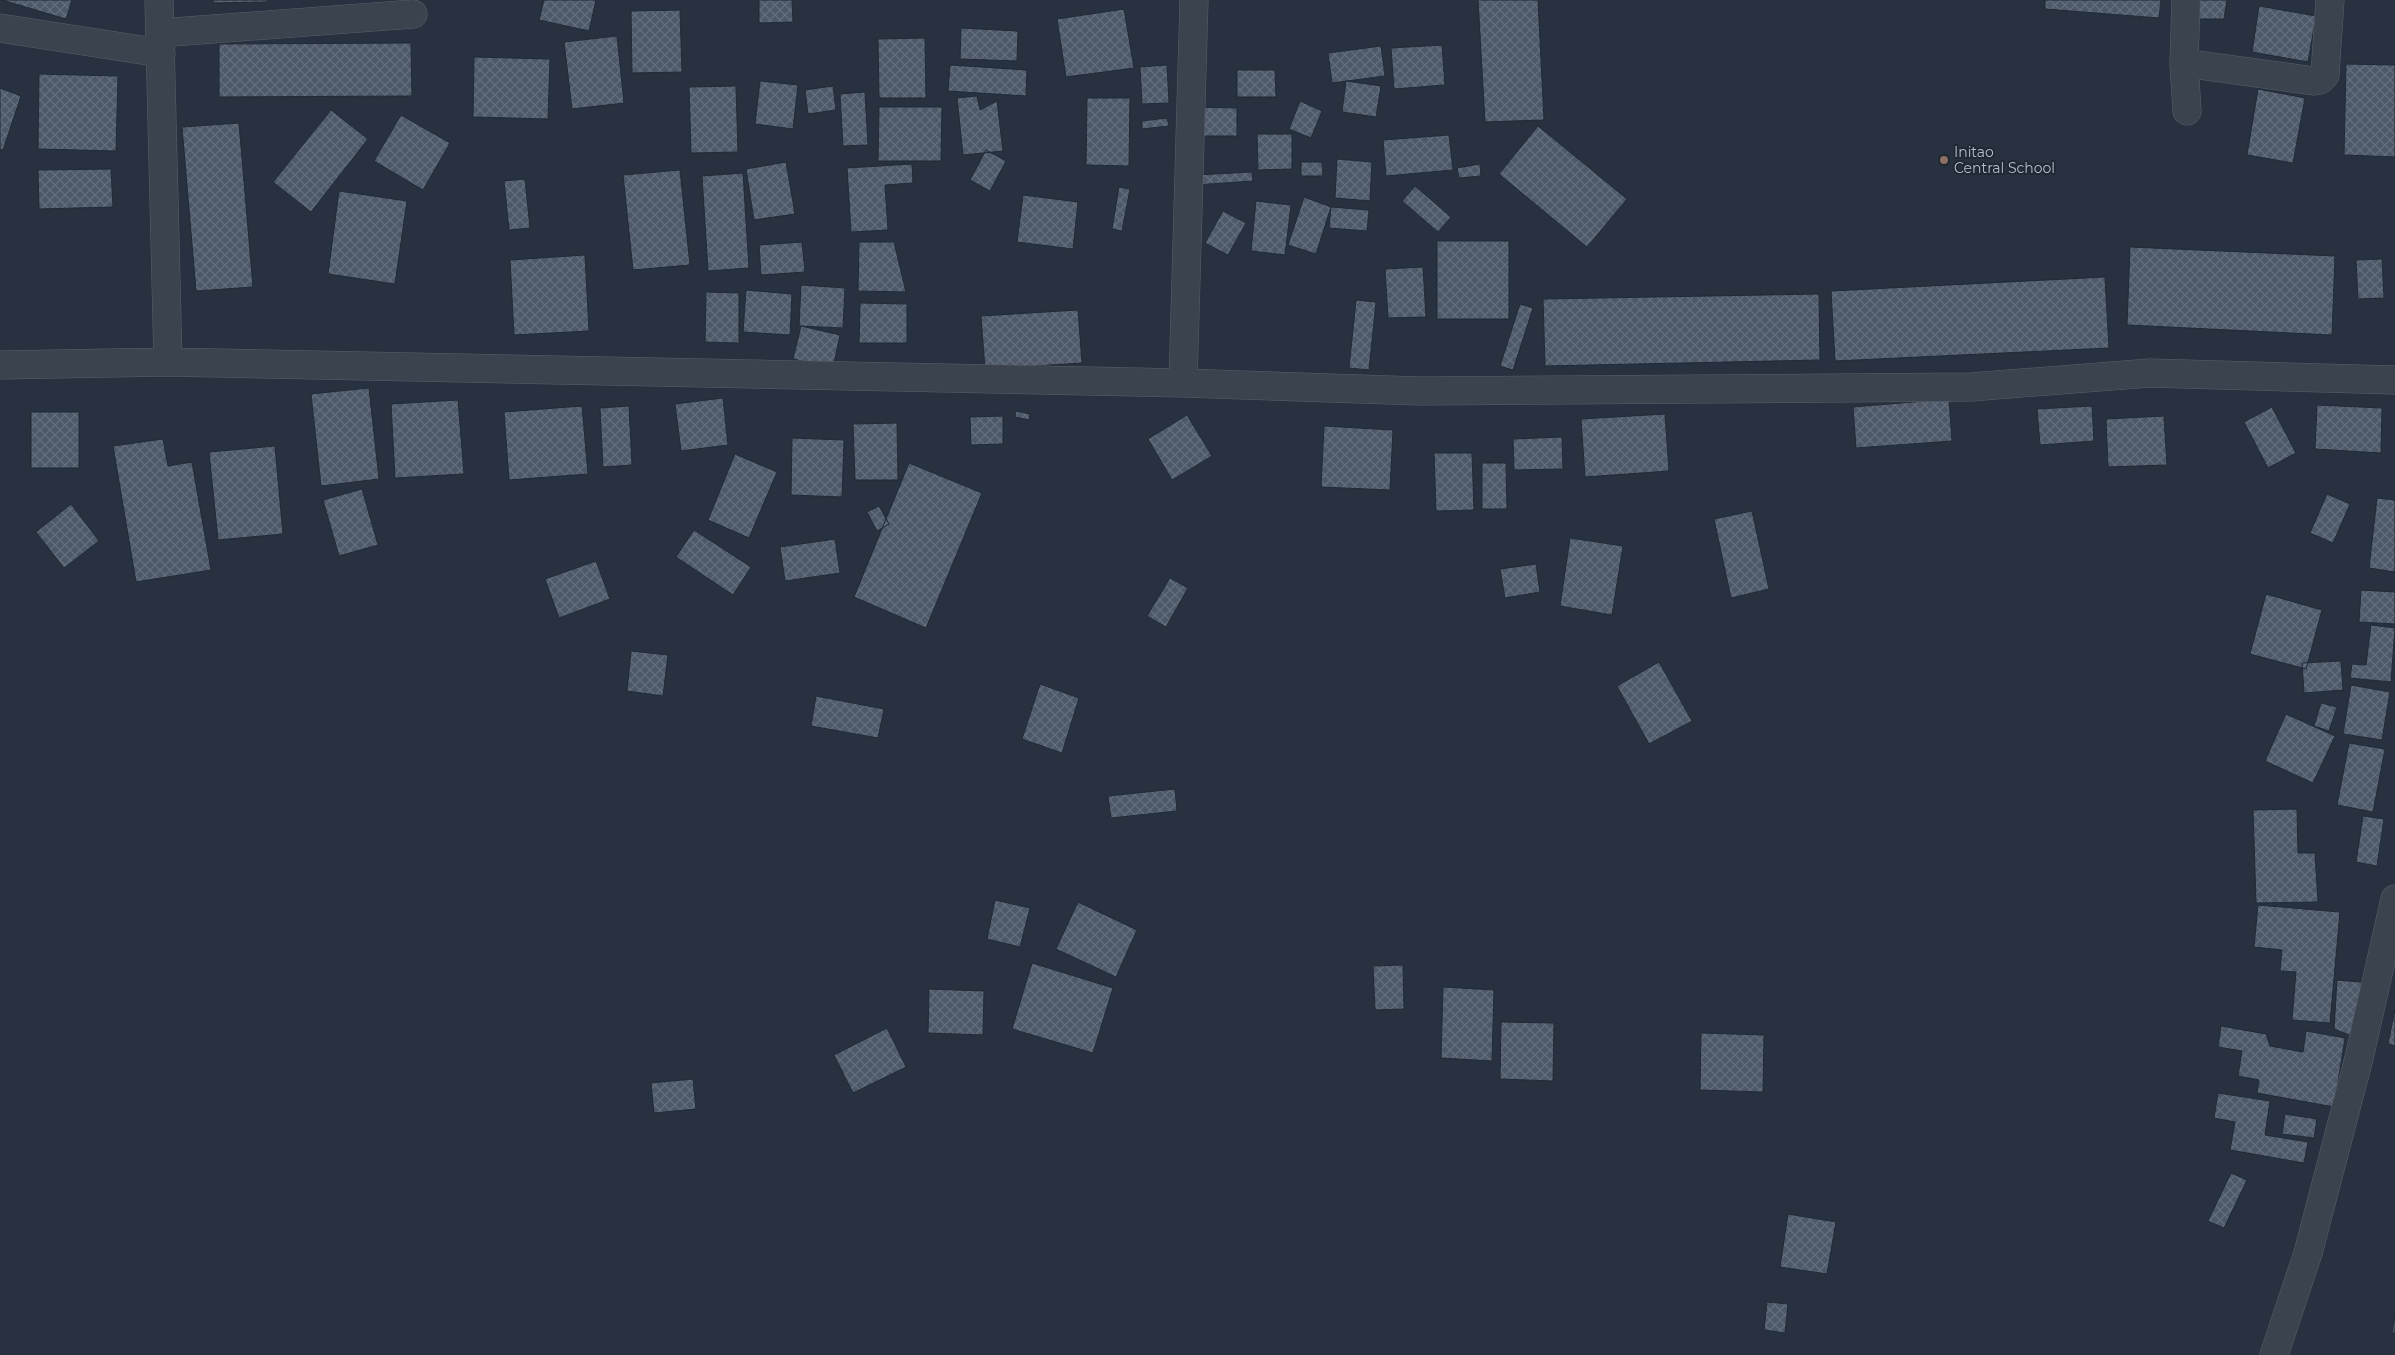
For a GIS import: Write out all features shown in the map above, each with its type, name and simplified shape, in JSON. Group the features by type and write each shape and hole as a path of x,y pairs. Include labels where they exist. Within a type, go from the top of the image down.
{"street":[{"path":"159,0 168,362"},
{"path":"1184,383 1194,0"},
{"path":"2186,0 2184,63 2187,111"},
{"path":"2184,63 2314,82 2320,80 2325,75 2330,0"},
{"path":"0,28 160,43 414,14"},
{"path":"0,365 168,362 1184,383 1420,392 1971,387 2150,373 2395,380"},
{"path":"2274,1355 2308,1254 2359,1058 2395,899"}],"building":[{"path":"2,0 72,0 66,19"},
{"path":"213,0 268,0 268,2 213,3"},
{"path":"544,0 596,0 589,31 539,20"},
{"path":"759,0 792,0 793,22 759,23"},
{"path":"1478,0 1538,0 1544,120 1485,122"},
{"path":"2045,0 2161,0 2159,18 2045,9"},
{"path":"2199,0 2227,0 2224,19 2198,19"},
{"path":"2259,6 2316,16 2308,62 2252,52"},
{"path":"1124,9 1134,68 1066,77 1057,19"},
{"path":"680,10 682,72 632,73 631,11"},
{"path":"961,28 1018,31 1017,61 960,59"},
{"path":"617,36 624,103 572,109 564,42"},
{"path":"925,38 926,98 879,98 878,39"},
{"path":"411,43 412,96 219,97 219,44"},
{"path":"1442,45 1445,85 1394,89 1391,48"},
{"path":"1381,46 1385,76 1332,83 1328,53"},
{"path":"474,57 550,59 548,119 473,117"},
{"path":"2346,64 2395,65 2395,157 2344,155"},
{"path":"950,65 1027,70 1026,96 948,91"},
{"path":"1167,65 1169,103 1142,104 1140,67"},
{"path":"1237,70 1275,70 1276,97 1237,97"},
{"path":"39,74 118,76 116,151 38,149"},
{"path":"760,81 798,85 793,129 755,124"},
{"path":"1346,81 1381,86 1376,117 1342,112"},
{"path":"736,86 738,152 691,153 689,87"},
{"path":"833,86 836,110 808,114 805,90"},
{"path":"0,88 21,96 3,150 0,149"},
{"path":"2258,89 2305,98 2293,163 2247,155"},
{"path":"865,92 868,145 843,146 840,94"},
{"path":"977,96 980,110 997,101 1003,151 963,155 957,98"},
{"path":"1087,98 1130,98 1129,166 1086,165"},
{"path":"1300,101 1322,111 1311,138 1289,129"},
{"path":"879,107 942,107 941,161 878,161"},
{"path":"1194,107 1237,108 1237,136 1194,136"},
{"path":"331,110 368,139 311,212 273,182"},
{"path":"401,115 450,143 423,190 374,161"},
{"path":"1167,118 1169,126 1142,129 1142,121"},
{"path":"239,123 253,287 196,291 182,127"},
{"path":"1538,126 1627,199 1587,247 1499,174"},
{"path":"1257,134 1292,134 1292,169 1258,170"},
{"path":"1449,135 1453,170 1386,176 1383,140"},
{"path":"986,150 1006,161 990,191 970,180"},
{"path":"1337,159 1372,162 1370,201 1335,198"},
{"path":"786,162 795,214 754,220 746,169"},
{"path":"1301,162 1322,162 1323,176 1301,176"},
{"path":"912,164 913,183 885,185 888,230 851,232 847,168"},
{"path":"1480,164 1481,176 1459,178 1457,168"},
{"path":"111,169 113,207 39,209 38,170"},
{"path":"680,170 690,265 633,270 623,175"},
{"path":"1252,172 1253,181 1195,185 1195,175"},
{"path":"743,173 749,268 708,271 702,176"},
{"path":"525,179 530,228 509,230 504,181"},
{"path":"1415,186 1451,217 1438,232 1402,201"},
{"path":"1119,187 1130,189 1122,231 1112,229"},
{"path":"339,191 407,201 395,284 328,274"},
{"path":"1023,195 1078,202 1073,249 1017,242"},
{"path":"1304,197 1331,207 1316,254 1288,245"},
{"path":"1256,201 1291,205 1285,255 1251,251"},
{"path":"1331,207 1369,210 1367,231 1329,228"},
{"path":"1223,211 1246,223 1228,255 1205,243"},
{"path":"1437,241 1509,241 1509,319 1437,319"},
{"path":"802,242 805,272 761,275 759,245"},
{"path":"859,242 894,242 906,292 858,291"},
{"path":"2130,247 2335,256 2332,335 2127,325"},
{"path":"585,255 589,331 514,335 510,260"},
{"path":"2382,259 2384,298 2358,299 2356,260"},
{"path":"1423,267 1426,317 1388,318 1385,269"},
{"path":"2105,277 2109,348 1835,361 1831,291"},
{"path":"801,285 845,288 843,328 799,326"},
{"path":"746,290 792,294 790,335 743,332"},
{"path":"706,292 739,293 739,343 705,342"},
{"path":"1819,294 1820,360 1545,366 1543,299"},
{"path":"1356,300 1376,302 1369,370 1349,368"},
{"path":"860,303 907,304 907,343 859,343"},
{"path":"1520,304 1533,308 1513,370 1500,366"},
{"path":"1078,310 1082,363 985,369 981,316"},
{"path":"801,326 840,335 833,368 793,359"},
{"path":"369,388 379,479 321,486 311,394"},
{"path":"723,398 728,445 681,451 675,404"},
{"path":"1949,399 1952,441 1856,448 1853,407"},
{"path":"458,400 464,474 395,478 391,404"},
{"path":"2317,405 2382,408 2381,453 2315,449"},
{"path":"582,406 588,474 509,480 504,412"},
{"path":"629,406 632,465 603,467 600,408"},
{"path":"2092,406 2094,441 2040,445 2037,409"},
{"path":"2272,407 2296,453 2268,468 2244,422"},
{"path":"1016,411 1030,414 1029,420 1015,417"},
{"path":"31,412 79,412 79,468 31,468"},
{"path":"1665,414 1669,471 1585,477 1581,419"},
{"path":"1187,415 1212,456 1172,480 1148,439"},
{"path":"1003,416 1003,444 971,445 970,417"},
{"path":"2164,416 2167,465 2108,467 2106,419"},
{"path":"897,423 898,480 855,480 853,424"},
{"path":"1324,426 1393,430 1390,490 1321,487"},
{"path":"1562,437 1563,469 1514,470 1513,439"},
{"path":"792,438 844,440 842,497 791,495"},
{"path":"163,439 168,466 192,462 211,570 136,582 113,446"},
{"path":"275,446 283,534 218,540 209,452"},
{"path":"1434,453 1472,453 1474,510 1436,511"},
{"path":"735,454 777,472 749,538 708,520"},
{"path":"909,463 982,493 926,628 854,597"},
{"path":"1482,463 1506,463 1507,509 1482,509"},
{"path":"362,489 378,545 339,556 323,500"},
{"path":"2327,494 2350,504 2333,543 2310,533"},
{"path":"2377,498 2395,500 2395,572 2369,568"},
{"path":"71,504 99,541 64,568 36,532"},
{"path":"879,506 889,524 877,531 867,512"},
{"path":"1752,511 1769,589 1731,598 1714,519"},
{"path":"694,530 751,567 733,595 676,557"},
{"path":"1570,538 1623,546 1612,615 1560,606"},
{"path":"835,539 840,573 785,581 780,547"},
{"path":"596,561 610,599 559,618 545,579"},
{"path":"1536,564 1540,592 1505,598 1500,569"},
{"path":"1170,578 1188,588 1166,627 1147,616"},
{"path":"2361,590 2395,592 2395,624 2359,622"},
{"path":"2266,594 2322,610 2306,669 2250,654"},
{"path":"2371,625 2395,628 2391,682 2350,678 2352,664 2366,665"},
{"path":"631,651 668,655 663,696 627,691"},
{"path":"2341,661 2343,690 2304,693 2302,663"},
{"path":"1659,662 1692,721 1649,744 1617,686"},
{"path":"1040,684 1079,698 1062,753 1022,739"},
{"path":"2351,685 2390,692 2382,740 2343,734"},
{"path":"816,696 884,709 878,738 811,726"},
{"path":"2321,703 2337,707 2329,731 2314,726"},
{"path":"2286,714 2335,736 2313,783 2265,761"},
{"path":"2349,743 2385,749 2373,812 2337,805"},
{"path":"1175,789 1177,811 1111,818 1108,796"},
{"path":"2297,809 2298,853 2315,853 2318,902 2256,903 2253,810"},
{"path":"2363,816 2384,819 2377,866 2356,862"},
{"path":"995,900 1030,908 1020,947 987,939"},
{"path":"1078,902 1137,930 1116,977 1056,949"},
{"path":"2258,905 2340,912 2330,1023 2292,1020 2296,972 2280,971 2282,950 2254,947"},
{"path":"1032,963 1113,988 1093,1053 1012,1029"},
{"path":"1403,965 1404,1009 1375,1010 1373,966"},
{"path":"2337,980 2371,983 2360,1039 2334,1029"},
{"path":"1443,987 1494,990 1492,1061 1441,1058"},
{"path":"929,989 984,991 983,1035 928,1033"},
{"path":"2395,1009 2395,1046 2388,1044"},
{"path":"1501,1022 1554,1023 1553,1081 1500,1079"},
{"path":"2221,1026 2266,1034 2270,1046 2303,1052 2306,1031 2345,1038 2334,1107 2257,1093 2259,1080 2238,1076 2242,1051 2218,1047"},
{"path":"887,1028 906,1067 853,1093 834,1055"},
{"path":"1701,1033 1764,1035 1763,1092 1700,1090"},
{"path":"693,1079 696,1109 654,1113 651,1083"},
{"path":"2218,1093 2270,1101 2265,1135 2308,1142 2304,1163 2230,1150 2235,1122 2214,1118"},
{"path":"2285,1114 2317,1119 2314,1138 2282,1134"},
{"path":"2231,1173 2247,1180 2224,1228 2208,1221"},
{"path":"1788,1214 1836,1222 1827,1274 1780,1267"},
{"path":"1767,1302 1788,1304 1785,1333 1764,1330"},
{"path":"2395,1313 2395,1333 2392,1333"}],"place":[{"name":"Initao Central School","path":"1944,160"}]}
